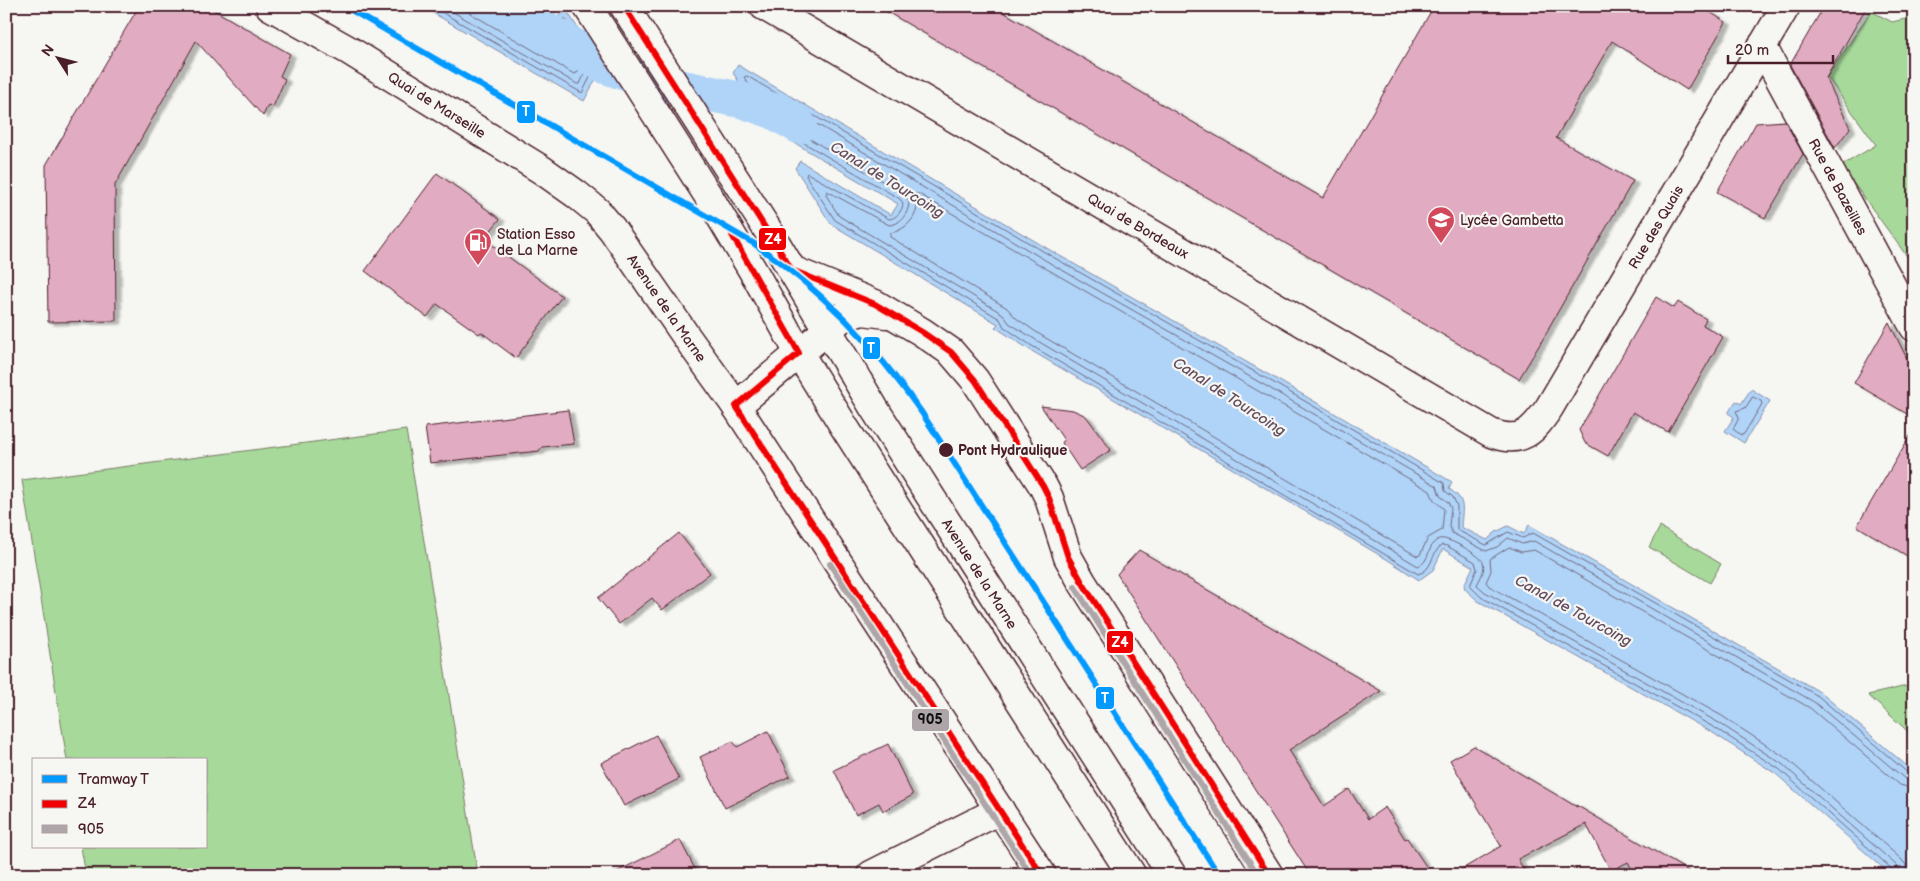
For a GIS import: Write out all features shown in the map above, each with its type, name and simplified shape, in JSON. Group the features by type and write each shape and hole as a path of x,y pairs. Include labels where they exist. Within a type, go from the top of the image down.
{"street":[{"name":"Quai de Marseille","path":"270,6 350,51 542,170 598,211"},
{"name":"Avenue de la Marne","path":"624,6 792,270 874,408 1172,875"},
{"name":"Quai de Bordeaux","path":"764,6 1483,428 1504,438 1516,438"},
{"name":"Rue des Quais","path":"1516,438 1524,436 1535,428 1549,408 1786,6"},
{"path":"592,14 661,120 756,276 799,353 845,428 1132,875"},
{"name":"Rue de Bazeilles","path":"1762,46 1914,327"},
{"name":"Avenue de la Marne","path":"598,211 612,228 736,406 1042,875"},
{"path":"792,270 849,292 893,315 951,352 975,380 1043,486 1049,498 1068,557 1082,582 1269,875"},
{"path":"736,406 844,316 854,312 870,311 893,315"},
{"path":"871,875 1000,810"}],"green space":[{"path":"1871,11 1892,22 1914,17 1914,266 1841,166 1876,145 1827,77"},
{"path":"406,430 478,875 86,875 81,848 208,848 208,758 67,758 22,480"},
{"path":"1660,527 1721,564 1710,583 1649,547"},
{"path":"1911,685 1914,707 1914,737 1868,695"}],"water":[{"path":"421,6 543,6 552,20 567,11 611,80 599,73 584,101"},
{"path":"738,65 1060,256 1452,482 1449,489 1459,497 1462,505 1461,527 1487,540 1496,532 1508,526 1524,534 1529,525 1820,692 1914,772 1914,875 1891,875 1776,774 1713,733 1478,601 1465,589 1464,585 1473,567 1443,549 1433,570 1419,580 1030,350 995,327 998,324 831,224 795,168 800,161 891,215 898,204 771,129 733,73"},
{"path":"1751,389 1770,401 1744,443 1725,431 1734,417 1728,413 1736,401 1741,404"}],"building":[{"path":"139,6 216,6 214,10 290,54 280,76 285,79 273,107 268,105 263,116 196,41 115,185 116,321 48,322 46,165"},
{"name":"Lycée Gambetta","path":"877,6 993,6 1323,198 1434,6 1700,6 1726,22 1687,90 1612,41 1556,138 1633,181 1519,379"},
{"path":"1824,6 1867,6 1826,78 1850,128 1835,148 1790,65"},
{"path":"1785,121 1803,154 1765,218 1717,192 1756,123"},
{"path":"437,173 500,219 484,239 562,296 516,358 481,332 479,334 437,304 427,317 365,271"},
{"path":"1656,297 1674,308 1678,302 1706,319 1703,325 1723,337 1668,432 1633,412 1608,456 1585,443 1579,430"},
{"path":"1889,322 1914,373 1914,418 1854,383"},
{"path":"1041,406 1073,410 1086,416 1111,450 1080,470 1062,443 1064,440"},
{"path":"568,410 574,444 542,447 539,451 430,463 425,427"},
{"path":"1914,429 1914,560 1857,526"},
{"path":"679,533 710,573 662,610 652,598 619,624 598,598"},
{"path":"1139,550 1381,691 1289,750 1324,806 1349,789 1368,819 1385,807 1405,839 1407,838 1432,875 1310,875 1117,574"},
{"path":"768,731 790,776 725,808 700,757 733,741 737,747"},
{"path":"656,735 679,779 624,806 601,763"},
{"path":"888,744 913,795 883,811 879,803 856,815 834,770"},
{"path":"1474,746 1695,875 1635,875 1628,862 1611,871 1586,824 1518,859 1526,875 1452,875 1501,846 1450,760"},
{"path":"680,840 698,875 610,875"}],"waterway":[{"name":"Canal de Tourcoing","path":"509,6 606,66 648,81 741,100 773,111 799,126"}],"tram line":[{"name":"T","path":"344,6 753,243 824,299 866,341 922,413 1219,875"}],"transit line":[{"name":"Z4","path":"624,6 792,270 875,304 922,332 951,352 975,380 1043,486 1049,498 1068,557 1082,582 1269,875"},
{"name":"Z4","path":"732,235 799,353 736,406 1042,875"},
{"name":"905","path":"830,564 1031,875"},
{"name":"905","path":"1075,587 1258,875"}],"place":[{"name":"Lycée Gambetta","path":"1441,244"},
{"name":"Station Esso de La Marne","path":"478,266"},
{"name":"Pont Hydraulique","path":"946,450"}]}
